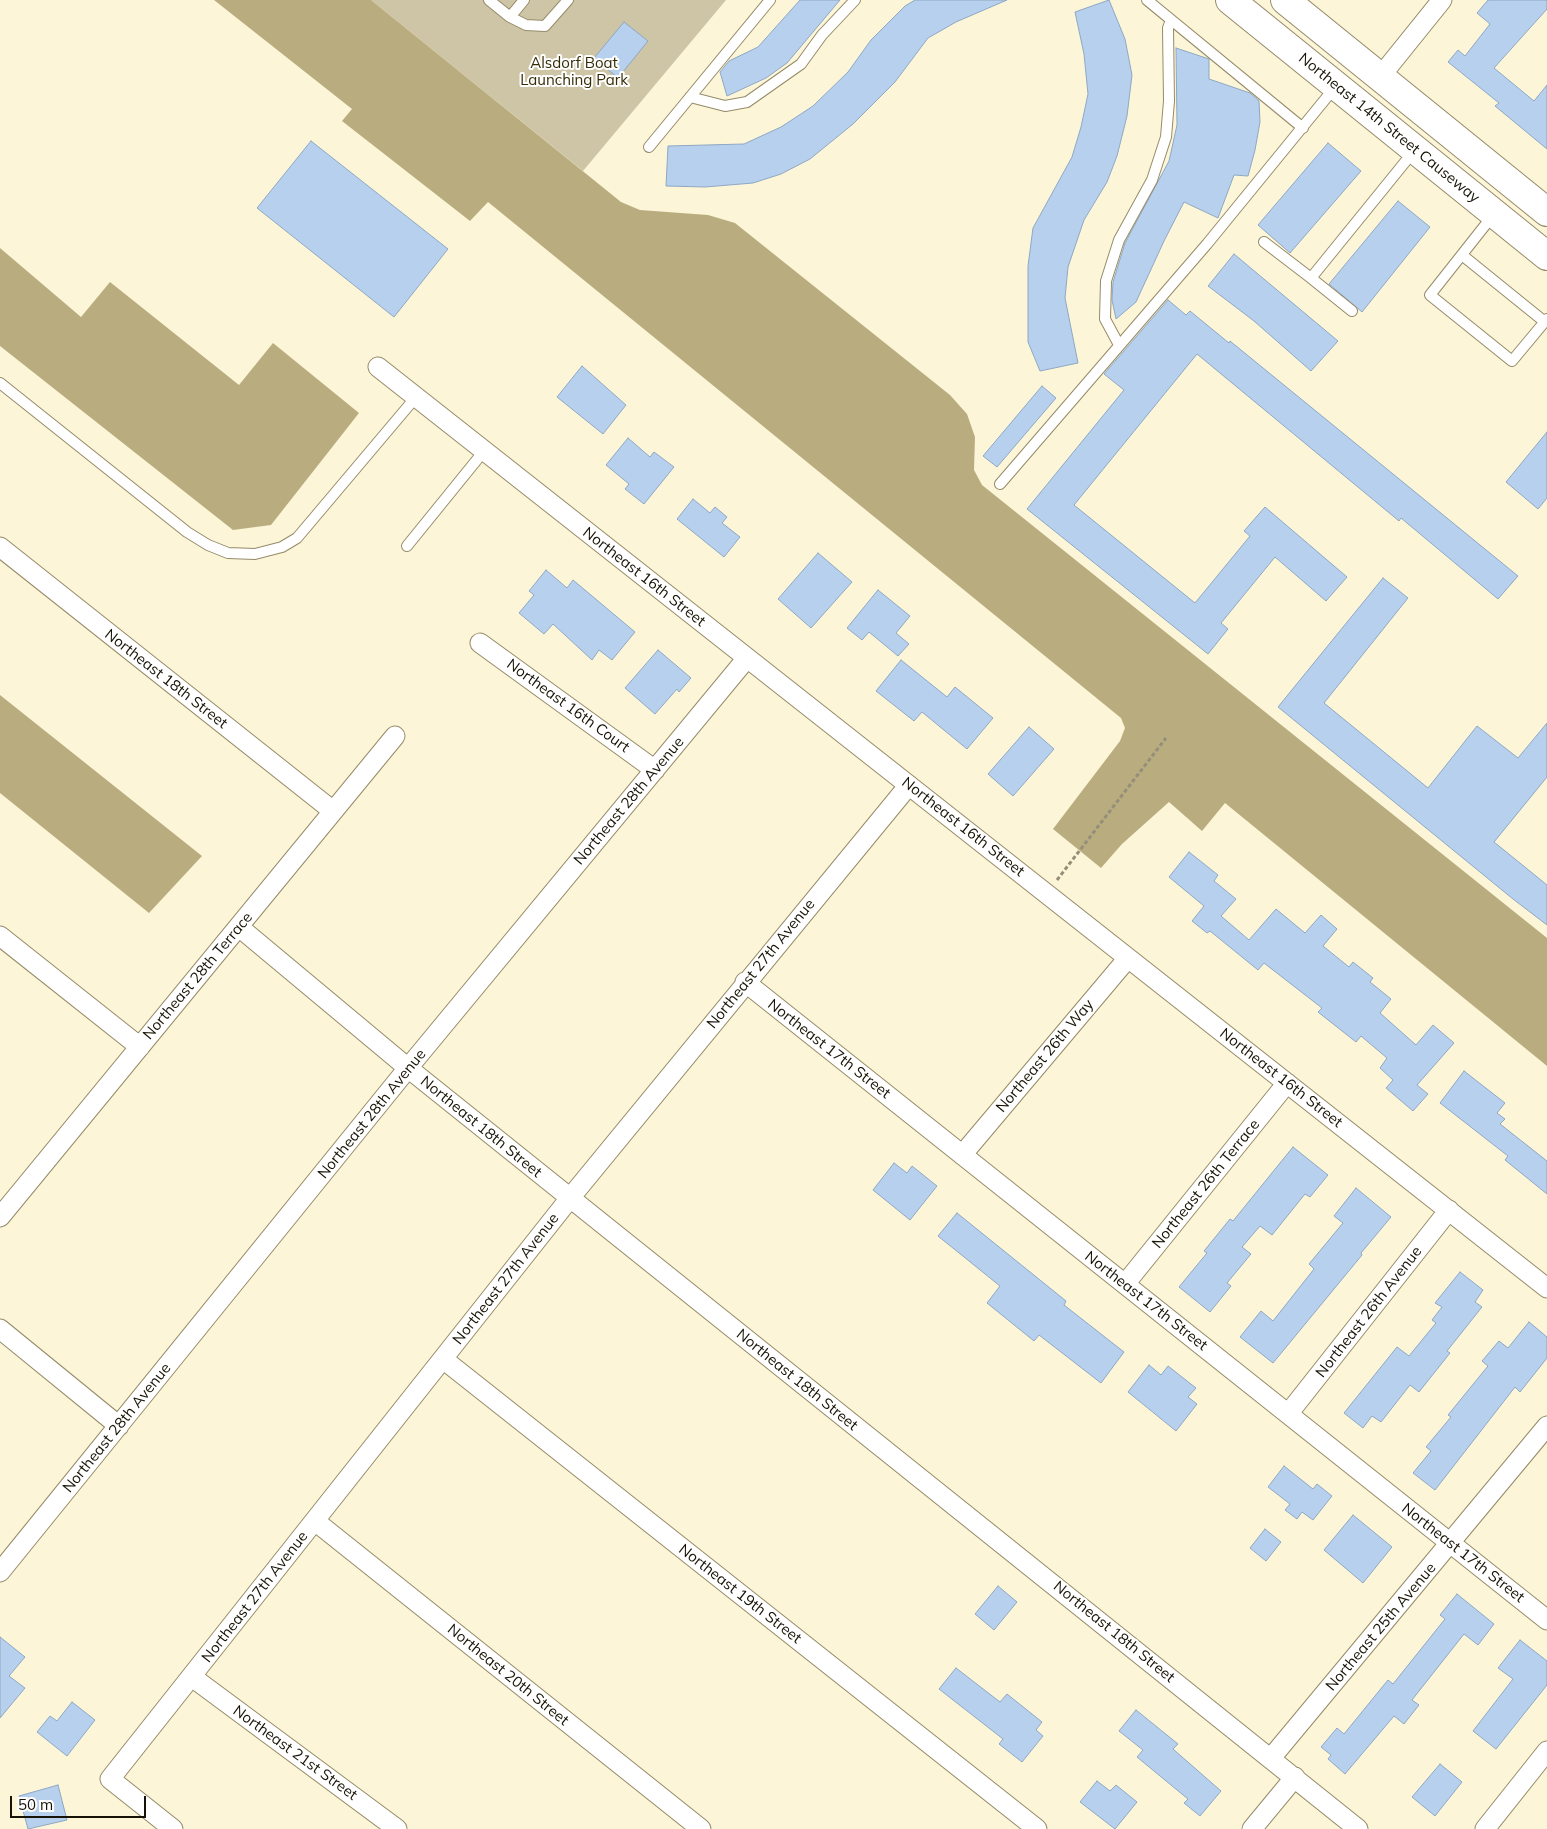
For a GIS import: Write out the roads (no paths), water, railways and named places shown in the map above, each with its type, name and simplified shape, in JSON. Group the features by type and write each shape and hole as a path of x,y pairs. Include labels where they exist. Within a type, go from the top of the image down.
{"main road":[{"name":"Northeast 14th Street Causeway","path":"1230,0 1547,256"},
{"path":"1285,0 1547,212"},
{"path":"1380,77 1378,86 1380,102 1390,129"}],"street":[{"path":"1380,77 1442,0"},
{"name":"Northeast 16th Street","path":"378,368 1547,1288"},
{"name":"Northeast 18th Street","path":"0,547 333,811"},
{"name":"Northeast 16th Court","path":"480,643 655,770"},
{"name":"Northeast 28th Avenue","path":"0,1572 408,1068 747,658"},
{"name":"Northeast 28th Terrace","path":"0,1217 395,736"},
{"name":"Northeast 27th Avenue","path":"173,1829 110,1779 192,1678 570,1198 745,982 909,785"},
{"name":"Northeast 18th Street","path":"239,926 408,1068 1358,1829"},
{"path":"0,936 140,1046"},
{"name":"Northeast 26th Way","path":"962,1155 1128,958"},
{"name":"Northeast 17th Street","path":"745,982 1547,1620"},
{"name":"Northeast 26th Terrace","path":"1125,1284 1287,1083"},
{"name":"Northeast 26th Avenue","path":"1288,1414 1449,1210"},
{"path":"0,1330 119,1426"},
{"name":"Northeast 19th Street","path":"443,1360 1037,1829"},
{"name":"Northeast 25th Avenue","path":"1271,1758 1451,1544 1547,1426"},
{"name":"Northeast 20th Street","path":"315,1521 701,1829"},
{"name":"Northeast 21st Street","path":"192,1678 397,1829"},
{"path":"1485,1829 1547,1752"},
{"path":"1252,1829 1295,1777"}],"lane":[{"path":"489,0 510,17 526,25 545,26 568,0"},
{"path":"510,17 524,0"},
{"path":"649,147 770,0"},
{"path":"690,98 725,106 747,102 801,64 822,35 855,0"},
{"path":"1147,0 1303,128"},
{"path":"1119,346 1105,319 1106,281 1119,240 1152,180 1166,137 1169,101 1168,28 1171,20"},
{"path":"1000,484 1303,128 1336,85"},
{"path":"1311,278 1416,149"},
{"path":"1462,254 1546,320 1512,361 1430,295 1462,254 1495,214"},
{"path":"1264,242 1352,311"},
{"path":"0,383 187,532 208,545 228,553 255,554 282,547 297,538 416,397"},
{"path":"407,546 484,451"}],"park label":[{"name":"Alsdorf Boat Launching Park","path":"574,72"}]}
